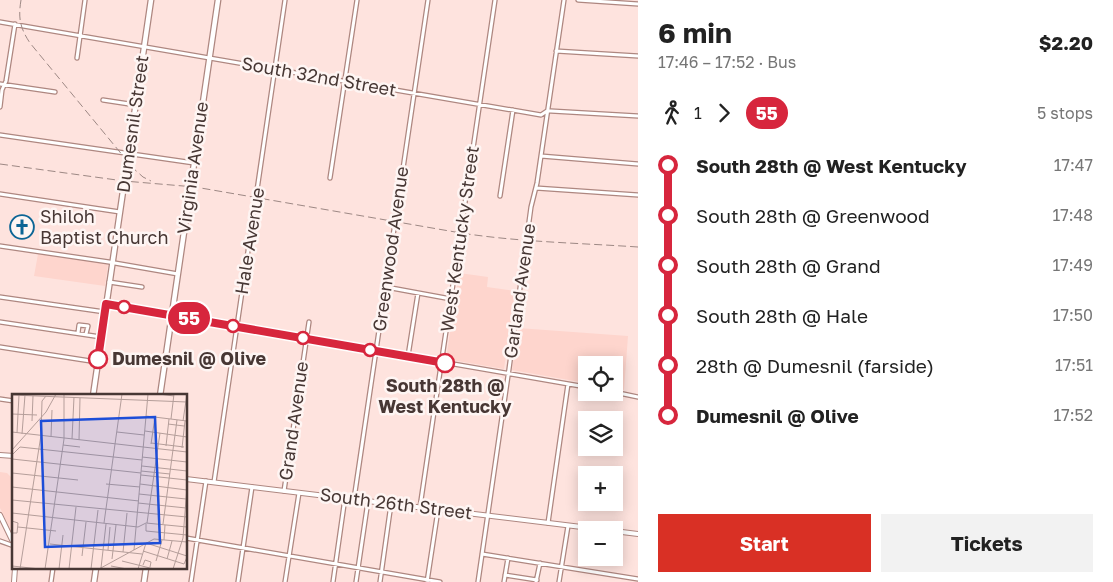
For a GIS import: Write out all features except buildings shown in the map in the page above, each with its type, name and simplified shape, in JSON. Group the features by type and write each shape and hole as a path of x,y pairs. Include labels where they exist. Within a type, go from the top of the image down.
{"main road":[{"name":"Dumesnil Street","path":"93,394 151,0"},
{"name":"Virginia Avenue","path":"160,394 218,0"}],"street":[{"path":"77,58 85,0"},
{"name":"Hale Avenue","path":"214,482 285,0"},
{"path":"330,178 357,0"},
{"name":"Greenwood Avenue","path":"354,499 428,0"},
{"name":"West Kentucky Street","path":"420,507 495,0"},
{"name":"Garland Avenue","path":"478,582 531,207 536,188 564,0"},
{"path":"578,0 638,4"},
{"name":"South 32nd Street","path":"0,22 541,115 547,111 638,116"},
{"path":"0,107 2,85 6,81 15,24"},
{"path":"556,51 638,56"},
{"path":"2,85 55,92"},
{"path":"103,100 136,105"},
{"path":"500,196 513,110"},
{"path":"0,135 194,164"},
{"path":"541,156 638,164"},
{"path":"536,188 638,195"},
{"path":"0,194 120,212"},
{"path":"0,246 112,262 178,274"},
{"path":"109,282 142,287"},
{"path":"386,287 451,299"},
{"path":"408,356 418,293"},
{"path":"0,297 105,312"},
{"path":"106,304 578,386"},
{"path":"0,322 101,336"},
{"name":"Grand Avenue","path":"284,491 309,322"},
{"path":"78,333 79,325 88,326 86,334"},
{"path":"0,347 98,362"},
{"path":"548,523 568,384"},
{"path":"623,394 638,396"},
{"name":"South 26th Street","path":"188,479 578,527"},
{"path":"191,582 206,481"},
{"path":"238,582 252,487"},
{"name":"Grand Avenue","path":"286,582 299,492"},
{"path":"333,582 345,498"},
{"path":"356,582 368,501"},
{"path":"380,582 392,504"},
{"path":"427,581 438,510"},
{"path":"0,515 12,541"},
{"path":"559,582 568,526"},
{"path":"623,532 638,534"},
{"path":"188,538 440,582"},
{"path":"482,554 638,580"},
{"path":"504,582 508,558"},
{"path":"505,575 537,581 540,563"}],"shaded area":[{"path":"38,254 108,264 105,286 34,276"},
{"path":"459,273 488,277 487,287 515,291 504,369 446,359"},
{"path":"518,328 628,336 624,390 623,356 578,356 578,382 512,370"},
{"path":"0,472 7,473 12,478 12,532 0,508"}],"railway":[{"path":"21,0 21,23 30,43 133,168 151,181"},
{"path":"0,164 124,181 195,187 483,236 638,247"}],"bus line":[{"name":"55","path":"98,359 106,304 445,363"}],"place":[{"name":"Shiloh Baptist Church","path":"22,227"},
{"name":"Dumesnil @ Olive","path":"98,359"},
{"name":"South 28th @ West Kentucky","path":"445,363"}]}
